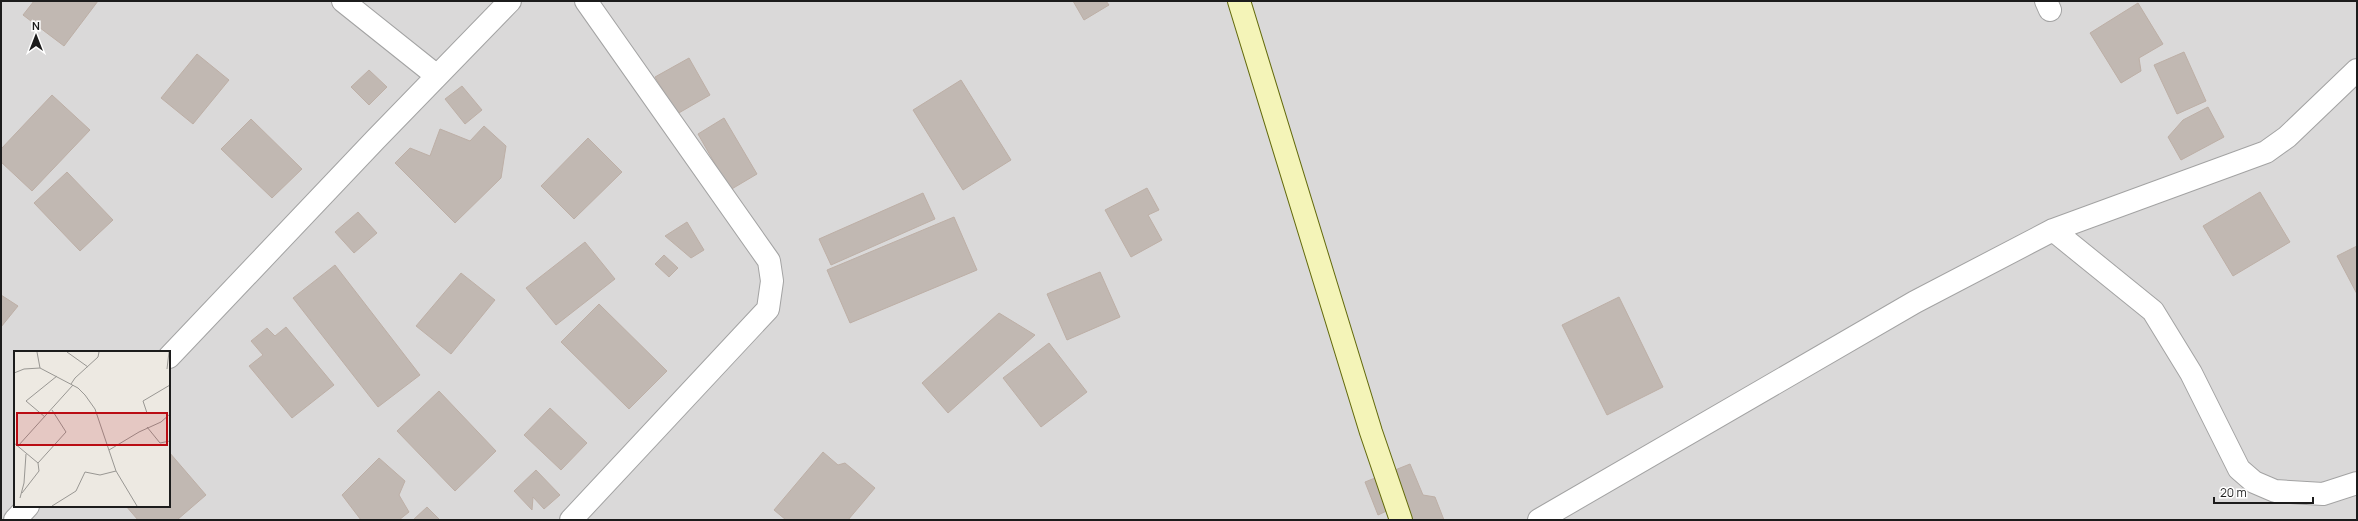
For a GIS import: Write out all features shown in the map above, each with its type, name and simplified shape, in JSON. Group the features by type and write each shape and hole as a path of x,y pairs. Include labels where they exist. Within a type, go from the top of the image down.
{"main road":[{"path":"1239,1 1370,432 1402,520"}],"street":[{"path":"343,1 437,76"},
{"path":"170,356 510,1"},
{"path":"571,520 768,309 772,281 769,261 586,1"},
{"path":"1539,520 1915,302 2053,230 2266,152 2287,137 2357,70"},
{"path":"2053,230 2153,311 2191,373 2239,469 2254,482 2275,490 2324,494 2357,483"},
{"path":"15,520 27,507"}],"shaded area":[{"path":"1,1 2357,1 2357,520 1,520"}],"building":[{"path":"34,1 98,1 64,46 23,15"},
{"path":"1073,1 1106,1 1109,5 1084,20"},
{"path":"2138,3 2163,44 2139,58 2141,71 2121,83 2090,33"},
{"path":"2184,52 2206,101 2177,114 2154,65"},
{"path":"197,54 229,80 193,124 161,98"},
{"path":"689,58 710,95 677,114 655,77"},
{"path":"369,70 387,87 369,105 351,87"},
{"path":"961,80 1011,160 963,190 913,110"},
{"path":"462,86 482,110 465,124 445,99"},
{"path":"52,95 90,130 32,191 1,162 1,149"},
{"path":"2208,107 2224,137 2181,160 2168,137 2183,120"},
{"path":"724,118 757,174 730,190 698,134"},
{"path":"251,119 302,169 272,198 221,149"},
{"path":"484,126 506,146 501,178 455,223 395,163 410,148 430,156 440,129 470,141"},
{"path":"588,138 622,172 574,219 541,186"},
{"path":"67,172 113,220 80,251 34,203"},
{"path":"1147,188 1159,210 1148,215 1162,240 1131,257 1105,210"},
{"path":"2260,192 2290,242 2233,276 2203,226"},
{"path":"923,193 935,219 831,265 819,239"},
{"path":"358,212 377,233 354,253 335,232"},
{"path":"954,217 977,270 850,323 827,270"},
{"path":"687,222 704,250 691,258 665,236"},
{"path":"585,242 615,279 556,325 526,288"},
{"path":"2357,246 2357,294 2337,256"},
{"path":"664,255 678,268 669,277 655,264"},
{"path":"335,265 420,375 378,407 293,298"},
{"path":"1100,272 1120,317 1067,340 1047,294"},
{"path":"461,273 495,300 451,354 416,326"},
{"path":"1,295 18,306 1,327"},
{"path":"1619,297 1663,387 1607,415 1562,325"},
{"path":"599,304 667,371 629,409 561,342"},
{"path":"999,313 1035,335 948,413 922,383"},
{"path":"286,327 334,385 292,418 249,366 263,355 251,341 267,328 275,336"},
{"path":"1049,343 1087,392 1041,427 1003,378"},
{"path":"439,391 496,451 455,491 397,431"},
{"path":"550,408 587,443 561,470 524,435"},
{"path":"823,452 838,465 845,463 875,488 848,520 786,520 774,510"},
{"path":"170,453 206,495 177,520 138,520 127,507 170,507"},
{"path":"379,458 405,481 399,495 409,512 399,520 361,520 342,495"},
{"path":"1410,464 1423,495 1435,497 1444,520 1398,520 1393,508 1378,515 1365,482"},
{"path":"536,470 560,495 544,509 533,497 532,510 514,491"},
{"path":"427,507 440,520 413,520"}]}
